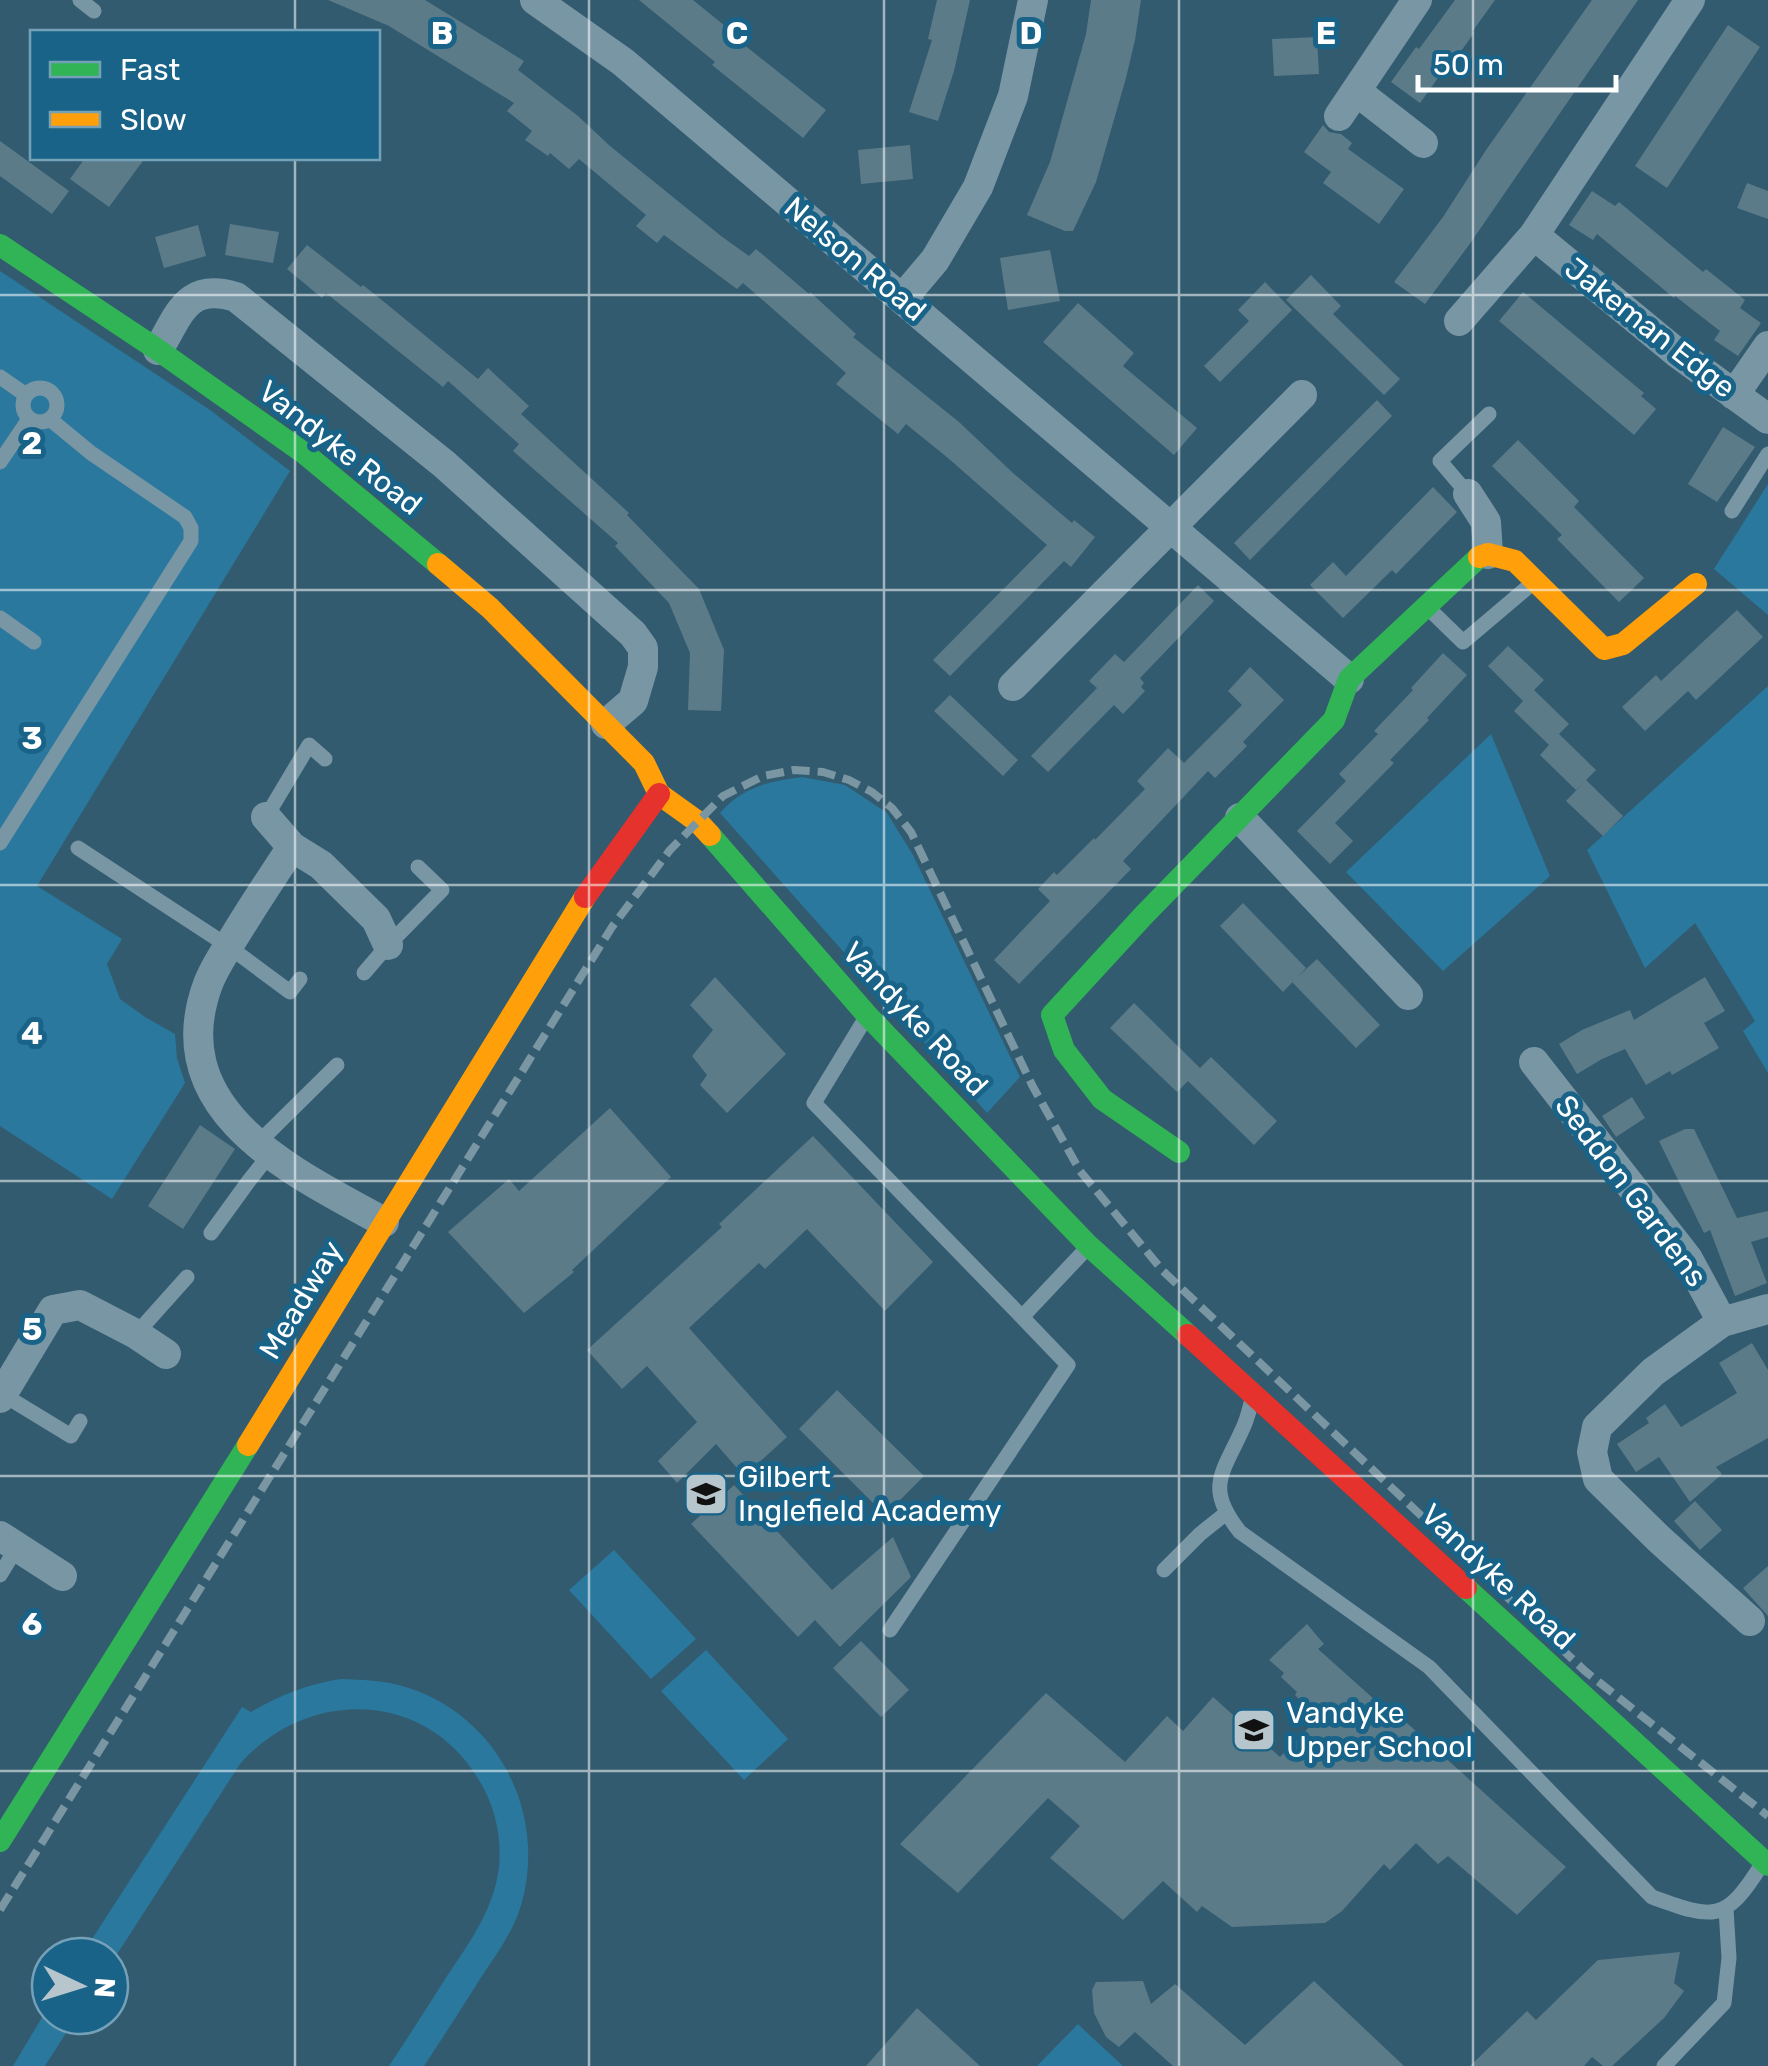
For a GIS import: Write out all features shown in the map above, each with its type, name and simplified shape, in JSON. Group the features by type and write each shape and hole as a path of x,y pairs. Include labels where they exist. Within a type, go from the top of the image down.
{"street":[{"name":"Nelson Road","path":"535,0 623,62 1348,680"},
{"path":"902,298 935,260 978,187 1012,96 1033,0"},
{"path":"1417,0 1347,103 1423,143"},
{"path":"1459,321 1534,235 1690,0"},
{"name":"Jakeman Edge","path":"1534,235 1676,352 1768,419"},
{"name":"Vandyke Road","path":"0,245 304,453 476,596 644,763 659,794 698,822 867,1016 1090,1246 1766,1863"},
{"path":"158,350 186,304 196,296 210,293 236,298 444,464 633,634 643,648 643,666 633,701 606,724"},
{"path":"1734,394 1768,346"},
{"path":"1013,686 1302,395"},
{"path":"1468,494 1486,522 1488,554"},
{"path":"1179,1152 1102,1099 1064,1050 1052,1015 1334,720 1348,680 1477,558 1488,554 1515,561 1604,649 1623,644 1696,584"},
{"name":"Meadway","path":"0,1841 260,1427 590,888 659,794"},
{"path":"266,817 292,847 321,865 376,919 388,945"},
{"path":"1240,818 1408,996"},
{"path":"292,847 210,979 197,1036 204,1073 217,1102 263,1149 384,1222"},
{"name":"Seddon Gardens","path":"1534,1062 1688,1259 1722,1322"},
{"path":"1,1396 53,1310 80,1305 166,1354"},
{"name":"Seddon Gardens","path":"1750,1621 1658,1540 1598,1479 1592,1452 1597,1427 1653,1372 1722,1322 1768,1309"},
{"path":"8,1541 62,1576"}],"lane":[{"path":"0,378 26,395"},
{"path":"36,388 53,393 58,404 50,420 40,423 29,419 22,405 26,395 36,388"},
{"path":"1468,494 1440,461 1489,414"},
{"path":"0,462 29,419"},
{"path":"3,832 190,541 191,528 185,517 50,420"},
{"path":"1732,511 1768,454"},
{"path":"1426,606 1463,642 1534,580"},
{"path":"0,618 34,642"},
{"path":"266,817 309,746 325,759"},
{"path":"78,848 228,946 290,992 300,978"},
{"path":"364,973 442,890 418,867"},
{"path":"867,1016 814,1103 1068,1365 890,1630"},
{"path":"211,1233 248,1182 263,1149 336,1065"},
{"path":"1022,1317 1090,1246"},
{"path":"136,1334 187,1277"},
{"path":"1254,1393 1245,1424 1218,1484 1225,1514 1240,1532 1429,1667 1652,1897 1698,1913 1726,1909 1766,1863"},
{"path":"1,1396 71,1436 80,1421"},
{"path":"1164,1570 1225,1514"},
{"path":"0,1575 8,1541"},
{"path":"1664,2066 1724,2002 1728,1958 1726,1909"}],"shaded area":[{"path":"0,271 210,410 290,471 37,886 122,939 107,964 120,999 175,1034 185,1083 112,1199 0,1126"},
{"path":"1768,484 1768,615 1714,569"},
{"path":"1768,686 1768,1073 1743,1031 1755,1021 1695,923 1645,968 1587,850"},
{"path":"1491,734 1550,876 1443,971 1346,872"},
{"path":"802,777 845,785 887,813 913,855 1020,1077 987,1113 720,813 757,787"},
{"path":"614,1550 696,1639 651,1679 569,1590"},
{"path":"706,1650 788,1739 744,1780 661,1691"},
{"path":"341,1679 379,1681 435,1699 464,1718 487,1742 506,1769 520,1800 527,1833 528,1867 515,1922 424,2066 389,2066 480,1925 496,1882 499,1844 485,1790 456,1750 428,1728 397,1715 364,1709 331,1712 298,1722 267,1739 240,1764 129,1936 94,1936 242,1707 251,1712 317,1684"},
{"path":"1078,2024 1082,2028 1123,2066 1037,2066"},
{"path":"31,2036 64,2036 45,2066 13,2066"}],"building":[{"path":"328,0 425,0 524,61 518,70 721,236 749,256 756,249 810,292 856,334 853,337 959,422 1072,523 1074,520 1095,537 1071,567 1064,561 950,676 933,660 1047,545 906,424 898,434 836,384 846,373 743,283 737,289 664,235 657,243 636,226 646,215 579,159 569,169 525,140 532,131 507,111 514,103 389,26"},
{"path":"639,0 693,0 826,110 803,138"},
{"path":"937,0 970,0 938,121 909,112 932,40 928,39"},
{"path":"1091,0 1141,0 1126,78 1096,182 1073,231 1065,231 1027,215 1050,162 1086,34"},
{"path":"1455,0 1495,0 1420,103 1391,82"},
{"path":"1592,0 1638,0 1425,304 1394,282"},
{"path":"1728,25 1760,47 1667,188 1635,166"},
{"path":"1317,37 1319,74 1274,76 1272,39"},
{"path":"1323,125 1329,132 1341,134 1352,143 1348,149 1404,189 1379,224 1323,183 1331,172 1304,152"},
{"path":"0,141 69,191 52,214 0,176"},
{"path":"910,145 913,179 861,184 858,150"},
{"path":"84,160 144,160 109,207 70,179"},
{"path":"1747,183 1768,191 1768,219 1737,208"},
{"path":"1592,191 1615,206 1619,202 1703,272 1706,269 1745,300 1740,308 1761,323 1738,356 1714,340 1720,331 1597,234 1593,240 1569,225"},
{"path":"230,224 279,232 273,263 225,255"},
{"path":"198,225 206,256 164,268 155,237"},
{"path":"307,245 363,285 478,379 488,368 529,406 521,414 629,513 699,589 724,650 721,711 688,710 690,653 669,603 615,546 618,543 513,451 519,444 448,381 443,387 326,293 322,298 287,269"},
{"path":"1050,250 1060,301 1008,310 1000,258"},
{"path":"1311,275 1341,306 1333,314 1400,379 1384,395 1286,300"},
{"path":"1265,282 1292,310 1220,382 1204,366 1249,321 1238,310"},
{"path":"1523,292 1644,393 1641,396 1656,409 1634,435 1499,321"},
{"path":"1078,303 1134,353 1123,366 1197,428 1174,455 1043,342"},
{"path":"1377,400 1392,416 1250,560 1234,543"},
{"path":"1723,427 1755,447 1717,502 1688,484"},
{"path":"1518,440 1579,501 1574,507 1644,578 1619,602 1557,539 1562,535 1492,466"},
{"path":"1433,487 1457,512 1396,574 1392,570 1343,618 1310,585 1333,562 1346,576"},
{"path":"1198,585 1214,601 1140,678 1145,691 1123,714 1114,705 1048,772 1031,756 1097,688 1089,681 1115,654 1124,662"},
{"path":"1737,610 1763,637 1696,700 1688,691 1645,731 1622,707 1656,675 1661,681"},
{"path":"1508,646 1544,680 1534,690 1569,724 1559,734 1596,770 1576,790 1540,755 1549,745 1514,711 1523,701 1488,666"},
{"path":"1443,653 1467,675 1390,760 1394,763 1335,823 1353,841 1330,864 1297,831 1346,781 1339,774 1378,734 1374,731"},
{"path":"1250,667 1284,700 1215,778 1208,771 1123,861 1131,869 1019,984 994,960 1050,901 1038,889 1095,840 1145,789 1137,781 1168,748 1184,763 1242,705 1228,691"},
{"path":"950,695 1018,760 1003,776 934,711"},
{"path":"1586,780 1623,816 1603,836 1566,801"},
{"path":"1243,903 1306,968 1283,992 1220,926"},
{"path":"1317,959 1380,1025 1356,1048 1292,982"},
{"path":"715,977 786,1054 727,1113 700,1085 707,1075 692,1056 713,1030 690,1005"},
{"path":"1705,977 1725,1011 1704,1023 1719,1048 1672,1075 1670,1071 1646,1085 1625,1049 1577,1074 1559,1044 1630,1010 1634,1020"},
{"path":"1134,1003 1200,1068 1211,1057 1277,1121 1254,1145 1188,1081 1177,1092 1110,1028"},
{"path":"1632,1097 1645,1118 1616,1137 1602,1116"},
{"path":"610,1108 671,1177 574,1272 524,1313 448,1232 509,1179 519,1191"},
{"path":"200,1125 235,1149 183,1229 148,1206"},
{"path":"1694,1129 1737,1218 1768,1211 1768,1237 1751,1242 1767,1283 1735,1296 1710,1230 1704,1233 1659,1141"},
{"path":"813,1136 933,1262 885,1311 807,1229 765,1269 759,1263 689,1328 787,1437 744,1476 716,1444 677,1483 658,1461 697,1422 647,1366 622,1389 587,1350 722,1227 719,1224"},
{"path":"1752,1343 1768,1370 1768,1438 1716,1467 1722,1474 1690,1502 1659,1457 1636,1472 1617,1444 1649,1423 1646,1418 1665,1404 1681,1427 1737,1393 1719,1363"},
{"path":"837,1390 924,1476 885,1515 799,1429"},
{"path":"734,1485 832,1590 893,1537 911,1577 840,1647 815,1620 798,1637 691,1524"},
{"path":"1695,1501 1722,1530 1700,1550 1674,1521"},
{"path":"1768,1566 1768,1616 1743,1588"},
{"path":"1307,1624 1324,1644 1318,1649 1394,1717 1397,1714 1566,1867 1517,1915 1448,1856 1438,1864 1416,1843 1390,1870 1384,1864 1342,1911 1325,1923 1232,1927 1202,1906 1197,1912 1163,1881 1123,1920 1050,1858 1080,1826 1048,1798 958,1893 900,1844 1046,1693 1125,1762 1167,1716 1183,1731 1213,1697 1280,1757 1318,1718 1281,1677 1284,1673 1269,1660"},
{"path":"861,1641 909,1690 881,1717 833,1668"},
{"path":"1680,1952 1674,1983 1684,1991 1664,2018 1612,2066 1603,2066 1592,2057 1584,2066 1470,2066 1527,2011 1536,2020 1598,1960"},
{"path":"1143,1981 1151,2004 1175,1984 1245,2045 1314,1981 1404,2066 1173,2066 1135,2032 1119,2047 1106,2037 1094,2013 1092,1990 1096,1982"},
{"path":"917,2008 980,2066 866,2066"}],"railway":[{"path":"0,1910 612,927 670,850 723,796 763,776 794,770 823,772 872,792 892,808 911,832 1032,1085 1080,1171 1163,1271 1585,1671 1768,1816"}],"traffic: fast":[{"path":"0,245 304,453 438,564"},
{"path":"1179,1152 1102,1099 1064,1050 1052,1015 1334,720 1349,679 1479,557"},
{"path":"710,835 867,1015 1089,1246 1188,1335"},
{"path":"0,1841 248,1445"},
{"path":"1466,1588 1768,1865"}],"traffic: slow":[{"path":"1479,557 1488,554 1515,561 1604,649 1623,644 1696,584"},
{"path":"438,564 490,608 644,763 659,794 710,835"},
{"path":"248,1445 585,897"}],"traffic: jam":[{"path":"585,897 659,794"},
{"path":"1188,1335 1466,1588"}],"place":[{"name":"Gilbert Inglefield Academy","path":"706,1494"},
{"name":"Vandyke Upper School","path":"1254,1730"}]}
